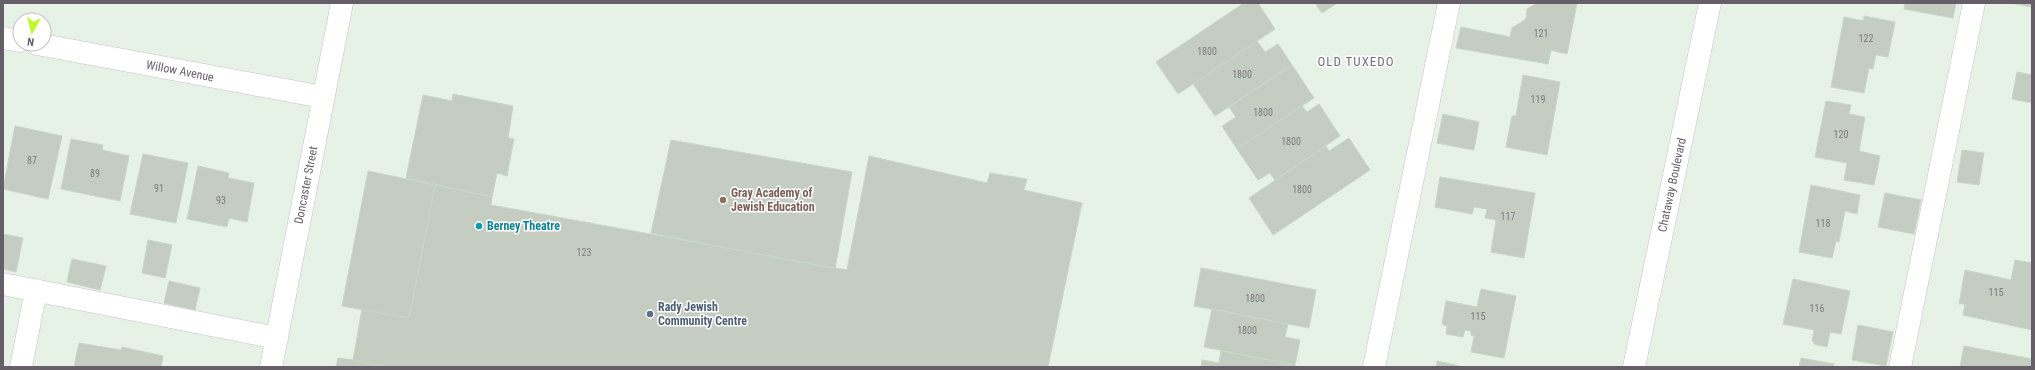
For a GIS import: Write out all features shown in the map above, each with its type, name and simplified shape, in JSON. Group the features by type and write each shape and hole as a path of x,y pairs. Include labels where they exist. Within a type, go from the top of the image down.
{"street":[{"name":"Doncaster Street","path":"271,367 342,3"},
{"path":"1374,367 1449,3"},
{"name":"Chataway Boulevard","path":"1634,367 1710,3"},
{"path":"1900,367 1974,3"},
{"name":"Willow Avenue","path":"52,47 323,97"},
{"path":"3,284 277,338"},
{"path":"21,367 36,290"}],"building":[{"path":"1244,3 1258,3 1275,29 1178,94 1156,62"},
{"path":"1315,3 1337,3 1322,13"},
{"path":"1537,3 1577,3 1567,54 1551,50 1548,64 1456,48 1461,27 1510,37 1512,28 1526,19 1527,9"},
{"path":"1905,3 1956,3 1953,18 1904,9"},
{"path":"2010,3 2032,3 2032,7"},
{"path":"1864,16 1895,22 1888,57 1876,55 1873,69 1869,68 1864,93 1831,87 1844,17 1863,21"},
{"path":"1257,41 1265,52 1278,44 1292,65 1215,116 1193,84"},
{"path":"1292,65 1314,98 1237,149 1222,126 1236,117 1229,107"},
{"path":"2017,72 2032,75 2032,103 2012,99"},
{"path":"1523,75 1560,82 1547,155 1506,147 1512,116 1516,116"},
{"path":"453,94 513,106 508,138 514,139 507,176 497,173 492,197 406,178 423,95 452,101"},
{"path":"1826,101 1851,105 1849,114 1865,117 1859,151 1880,156 1874,185 1844,180 1847,163 1815,157"},
{"path":"1319,104 1340,136 1275,180 1270,173 1258,180 1237,149 1302,106 1307,112"},
{"path":"1443,114 1479,122 1474,150 1437,143"},
{"path":"15,126 62,136 48,199 3,189"},
{"path":"1349,138 1370,170 1273,235 1249,198 1326,146 1329,151"},
{"path":"71,139 103,145 102,150 129,156 120,201 61,189"},
{"path":"671,140 852,172 835,269 651,233"},
{"path":"1962,150 1984,153 1979,185 1957,182"},
{"path":"143,154 188,163 176,223 130,214"},
{"path":"869,156 987,183 990,173 1027,179 1024,190 1082,203 1048,367 389,367 353,360 362,309 409,318 435,185 492,197 491,205 847,270"},
{"path":"198,166 229,173 228,178 254,183 247,222 229,218 227,227 187,219"},
{"path":"368,171 435,185 409,318 342,306"},
{"path":"1440,177 1535,193 1524,258 1491,252 1496,220 1485,218 1487,209 1474,207 1472,214 1435,207"},
{"path":"1811,185 1860,195 1857,214 1845,211 1839,242 1836,241 1832,258 1799,252"},
{"path":"1885,193 1921,200 1914,234 1878,227"},
{"path":"3,234 23,238 16,272 3,269"},
{"path":"148,240 172,245 165,278 142,273"},
{"path":"72,259 106,266 100,290 67,282"},
{"path":"2015,260 2032,263 2032,330 1963,315 1965,304 1959,304 1965,270 2011,280"},
{"path":"1201,268 1316,290 1309,328 1194,306"},
{"path":"1793,279 1850,291 1841,334 1830,332 1827,347 1814,344 1812,341 1814,330 1783,324"},
{"path":"169,281 200,288 195,310 164,303"},
{"path":"1481,289 1516,296 1504,358 1471,352 1474,336 1471,335 1471,331 1465,330 1463,337 1446,334 1447,326 1442,324 1446,301 1477,307"},
{"path":"1212,309 1288,324 1285,337 1300,340 1295,365 1204,347"},
{"path":"1858,325 1893,332 1886,366 1852,360"},
{"path":"79,343 121,350 122,347 163,356 161,367 74,367"},
{"path":"1964,346 2032,359 2032,367 1960,367"},
{"path":"1221,351 1295,365 1295,367 1201,367 1202,360 1219,363"},
{"path":"338,358 353,360 389,367 336,367"},
{"path":"1801,358 1834,364 1833,367 1799,367"},
{"path":"1437,361 1464,367 1436,367"}],"place":[{"name":"Gray Academy of Jewish Education","path":"723,200"},
{"name":"Berney Theatre","path":"479,226"},
{"name":"Rady Jewish Community Centre","path":"650,314"}],"district":[{"name":"OLD TUXEDO","path":"1356,61"}]}
